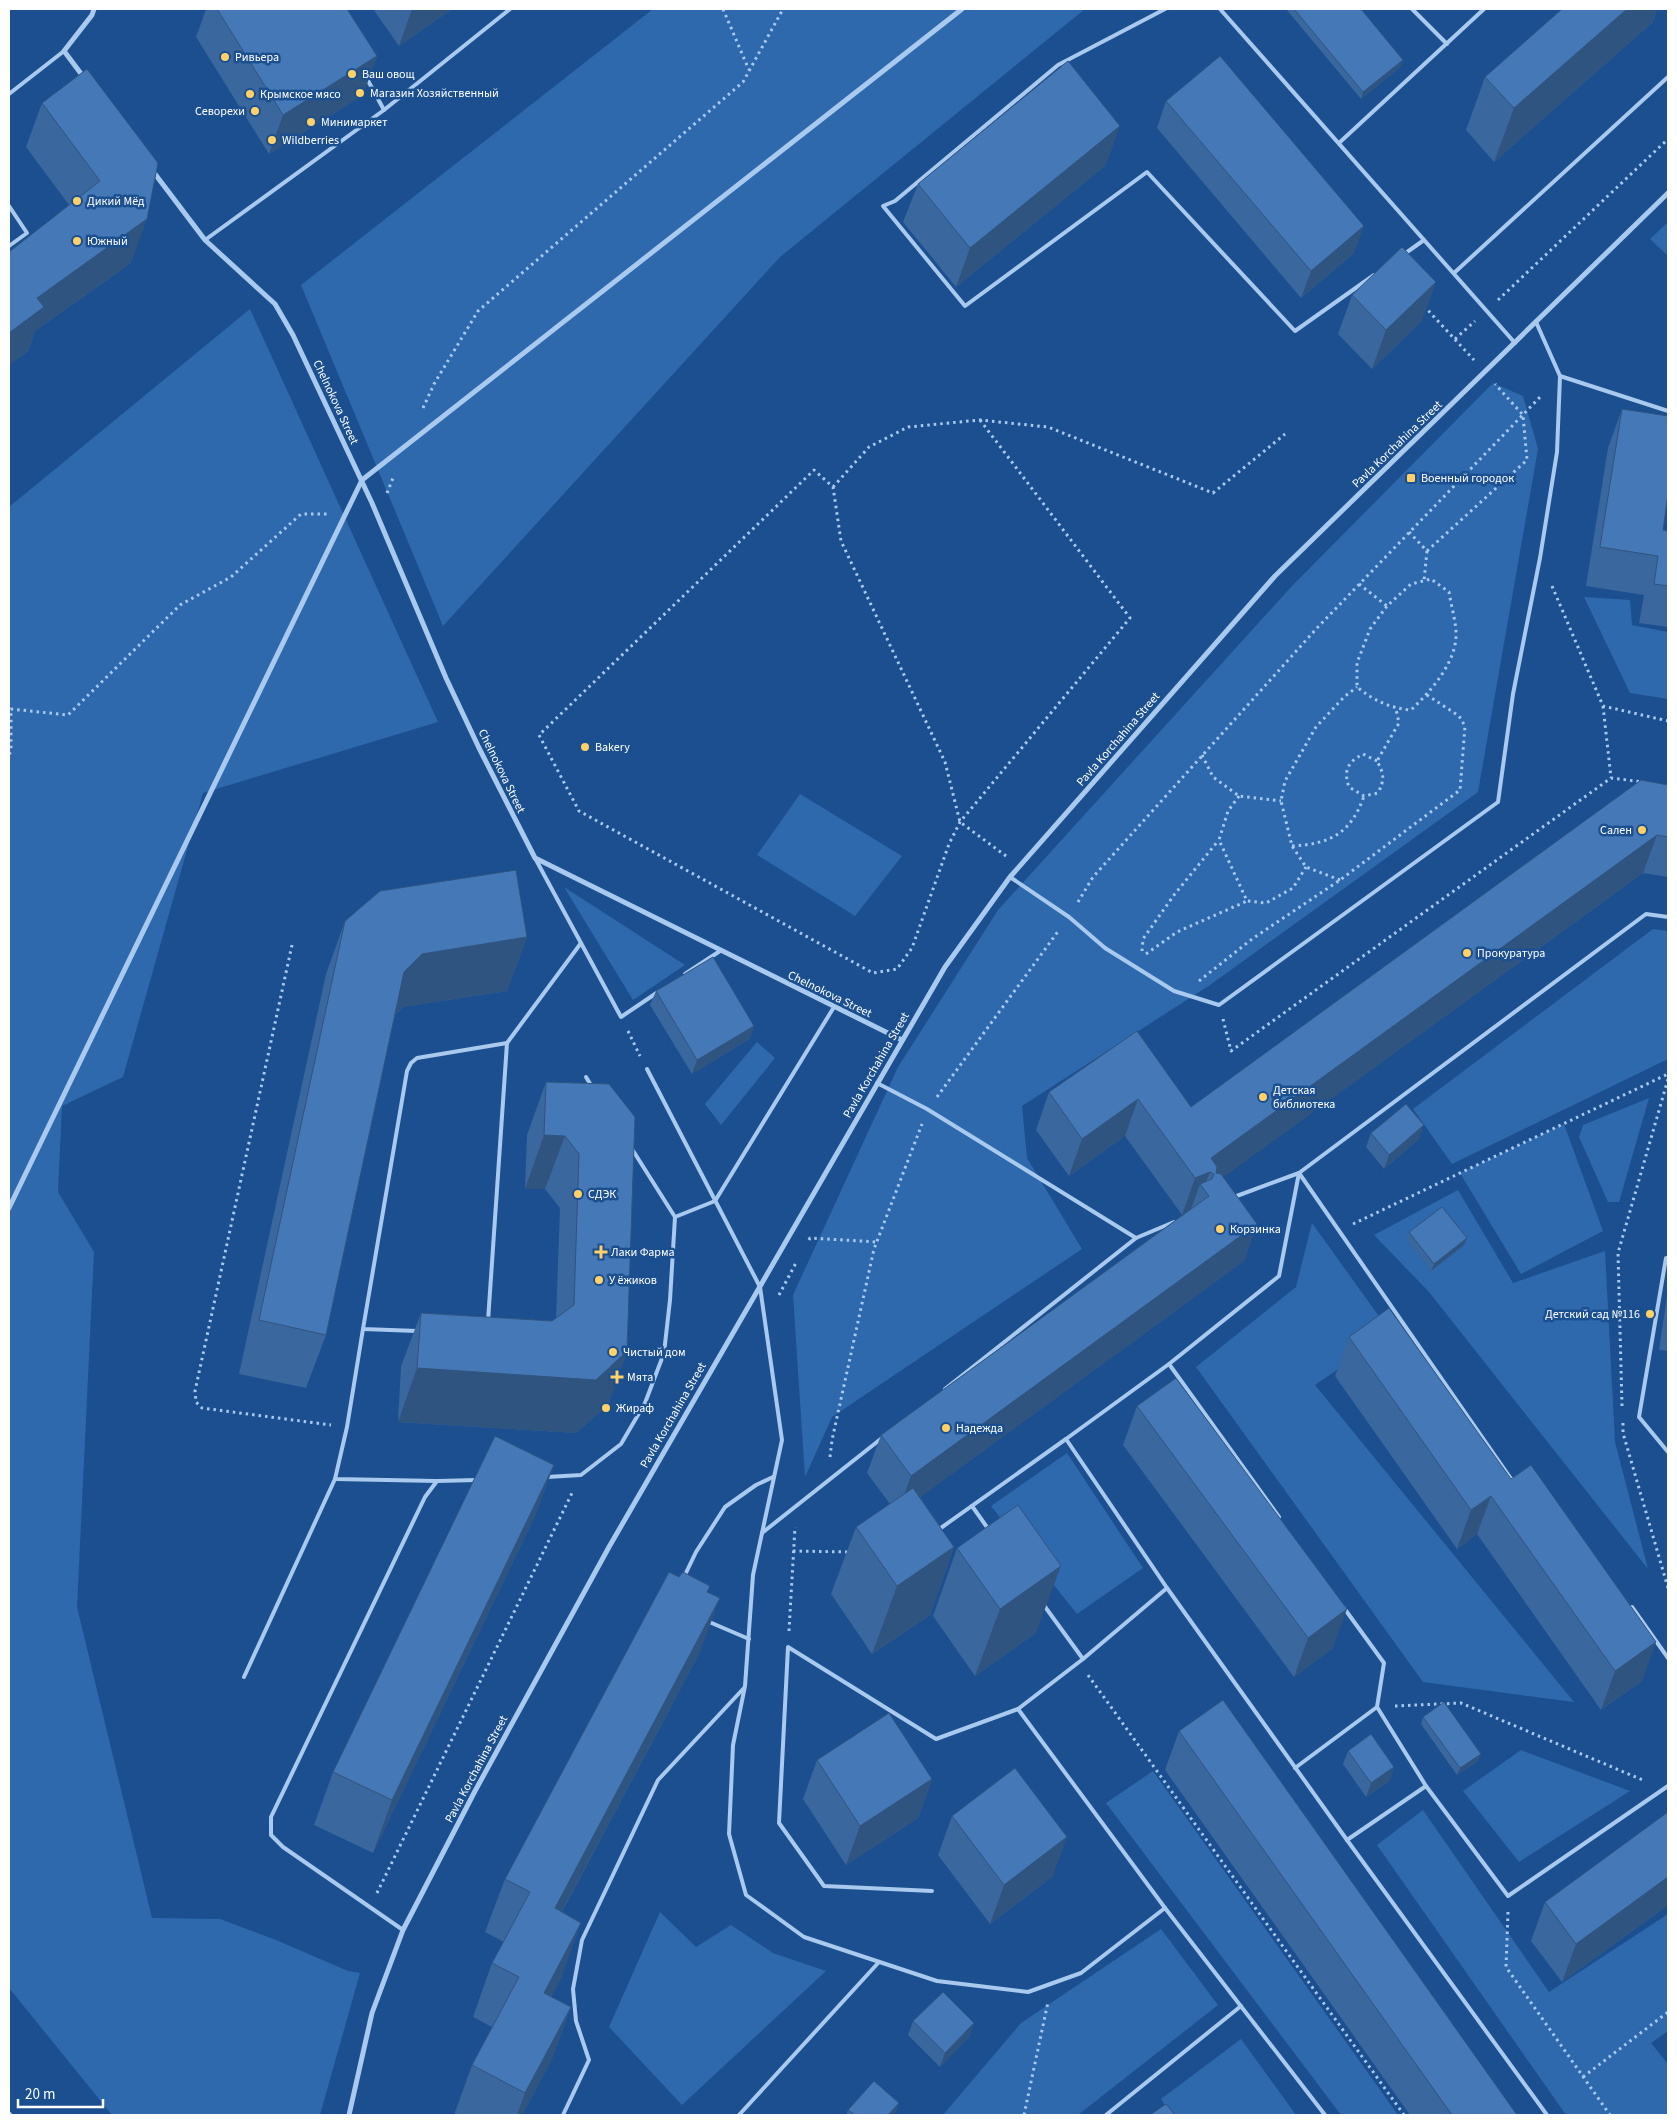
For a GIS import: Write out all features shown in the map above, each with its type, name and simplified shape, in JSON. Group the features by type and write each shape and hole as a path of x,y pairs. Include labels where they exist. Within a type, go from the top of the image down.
{"street":[{"path":"87,82 64,51 92,15 94,9"},
{"path":"9,1208 362,480 962,9"},
{"name":"Chelnokova Street","path":"146,162 205,240 275,304 293,334 362,480 450,687 535,858 902,1040"},
{"name":"Pavla Korchahina Street","path":"349,2115 372,2013 403,1930 475,1790 604,1556 945,967 1010,877 1275,576 1668,193"}],"lane":[{"path":"205,240 384,110 510,9"},
{"path":"1165,9 1058,65 895,200 883,206 965,306 1148,172 1295,331 1376,274"},
{"path":"1220,9 1515,343"},
{"path":"1412,9 1446,44"},
{"path":"1339,143 1484,9"},
{"path":"9,94 64,51"},
{"path":"361,68 384,110"},
{"path":"1454,273 1668,77"},
{"path":"9,206 26,233 9,246"},
{"path":"1400,257 1424,240"},
{"path":"1010,877 1069,917 1105,948 1174,990 1219,1005 1498,802 1513,694 1540,558 1557,452 1560,376 1536,322"},
{"path":"1560,376 1668,411"},
{"name":"Chelnokova Street","path":"535,858 621,1017"},
{"path":"1233,1197 1299,1174 1646,914 1668,916"},
{"path":"487,1328 506,1043 581,943"},
{"path":"678,978 720,951"},
{"path":"621,1017 662,989"},
{"path":"675,1217 715,1200 834,1007"},
{"path":"244,1677 336,1479 347,1427 407,1071 411,1063 417,1058 506,1043"},
{"path":"647,1069 760,1286 782,1440 753,1575 745,1686 733,1745 728,1834 746,1895 804,1937 937,1980 1028,1992 1081,1973 1165,1908"},
{"path":"586,1078 596,1094"},
{"path":"877,1083 928,1109 1136,1238"},
{"path":"542,1477 580,1475 621,1444 645,1403 664,1353 670,1300 675,1217 628,1143"},
{"path":"1299,1174 1511,1479 1520,1479"},
{"path":"935,1532 1169,1364 1278,1276 1299,1174"},
{"path":"944,1390 1136,1238 1180,1220"},
{"path":"1668,1258 1666,1258 1639,1417 1668,1452"},
{"path":"363,1329 418,1331"},
{"path":"1169,1364 1279,1518"},
{"path":"762,1534 890,1432"},
{"path":"1066,1439 1167,1588 1547,2115"},
{"path":"681,1582 696,1552 726,1507 756,1485 773,1478"},
{"path":"336,1479 437,1481 485,1479"},
{"path":"403,1930 283,1847 271,1835 271,1817 425,1497 437,1481"},
{"path":"972,1506 995,1538"},
{"path":"932,1891 824,1886 779,1823 788,1647 936,1739 1018,1709 1083,1659 1167,1588"},
{"path":"1042,1603 1083,1659"},
{"path":"1629,1604 1668,1658"},
{"path":"1343,1607 1384,1663 1377,1707 1426,1786 1508,1896 1668,1786"},
{"path":"703,1620 749,1638"},
{"path":"563,2115 589,2060 576,2021 573,1989 582,1940 658,1780 745,1686"},
{"path":"1296,1768 1377,1707"},
{"path":"1018,1709 1165,1908 1325,2115"},
{"path":"1347,1840 1426,1786"},
{"path":"739,2115 879,1962"},
{"path":"1106,2115 1241,2006"}],"path":[{"path":"724,9 749,70"},
{"path":"422,410 434,384 478,311 743,82 782,9"},
{"path":"1455,339 1668,139"},
{"path":"1421,303 1523,415 1527,460 1427,551 1424,581"},
{"path":"828,1481 832,1440 877,1242 928,1109 1069,917 1094,876 1317,628 1560,376"},
{"path":"980,420 1130,618 960,822 949,844 912,948 897,969 873,974 578,810 539,734 814,470 833,487 841,541 945,762 960,822 1020,866"},
{"path":"833,487 869,447 908,427 980,420 1048,427 1213,493 1285,434"},
{"path":"377,515 396,471"},
{"path":"9,754 10,709 68,716 180,605 231,577 301,514 330,514"},
{"path":"1409,532 1427,551"},
{"path":"1540,558 1603,706 1611,778"},
{"path":"1431,579 1449,592 1456,632 1453,655 1427,695 1411,710 1396,709 1371,698 1357,686 1357,663 1370,629 1387,606 1411,584 1431,579"},
{"path":"1359,584 1387,606"},
{"path":"1340,880 1306,867 1292,846 1280,800 1285,781 1316,727 1357,686"},
{"path":"1196,983 1252,939 1340,880 1460,790 1464,726 1459,716 1427,695"},
{"path":"1603,706 1668,721"},
{"path":"1377,761 1399,723 1396,709"},
{"path":"1363,754 1377,761 1384,775 1384,782 1378,793 1364,796 1349,787 1346,777 1347,766 1363,754"},
{"path":"1202,755 1213,777 1240,796 1280,800"},
{"path":"1219,1005 1231,1051 1611,778 1649,783"},
{"path":"1142,957 1143,939 1174,895 1219,840 1228,810 1240,796"},
{"path":"1292,846 1309,845 1334,838 1349,826 1358,812 1364,796"},
{"path":"1219,840 1247,901"},
{"path":"1142,957 1177,932 1247,901 1266,903 1293,888 1306,867"},
{"path":"292,945 195,1392 196,1402 202,1408 347,1427"},
{"path":"1142,957 1149,961"},
{"path":"621,1017 647,1069"},
{"path":"1339,1231 1668,1074"},
{"path":"806,1246 810,1238 877,1242"},
{"path":"765,1320 801,1254"},
{"path":"370,1907 580,1475"},
{"path":"788,1647 796,1507"},
{"path":"793,1551 858,1552"},
{"path":"1078,1662 1404,2115"},
{"path":"1377,1707 1461,1703 1664,1789"},
{"path":"1508,1896 1506,1967 1610,2115"},
{"path":"1024,2115 1052,1984"},
{"path":"1583,2076 1668,2012"}],"shaded area":[{"path":"653,9 1085,9 780,257 443,626 301,285"},
{"path":"1668,222 1668,256 1650,239"},
{"path":"250,309 438,722 203,793 123,1077 62,1106 58,1192 94,1252 77,1607 152,1918 220,1919 276,1940 348,1971 360,1973 320,2115 112,2115 9,1988 9,507"},
{"path":"1493,383 1523,396 1538,449 1478,792 1210,985 1022,1106 1027,1158 1082,1249 832,1417 805,1477 793,1295 898,1067 998,910 1292,586"},
{"path":"1584,597 1630,600 1632,625 1668,632 1668,699 1630,693"},
{"path":"800,794 902,856 855,916 757,855"},
{"path":"564,887 685,965 633,1000"},
{"path":"1653,929 1668,931 1668,1059 1452,1164 1413,1109"},
{"path":"757,1042 775,1058 721,1125 705,1104"},
{"path":"1649,1098 1619,1202 1608,1202 1579,1137 1583,1125"},
{"path":"1564,1124 1603,1231 1521,1274 1460,1173"},
{"path":"1458,1190 1513,1283 1605,1251 1615,1442 1648,1569 1429,1292 1374,1235"},
{"path":"1312,1223 1391,1333 1315,1385 1574,1702 1423,1682 1196,1367 1296,1287"},
{"path":"1067,1453 1143,1568 1077,1614 991,1506"},
{"path":"1521,1750 1630,1791 1519,1862 1463,1791"},
{"path":"1153,1771 1398,2115 1341,2115 1106,1803"},
{"path":"1423,1810 1549,1992 1668,1914 1668,2031 1651,2043 1668,2064 1668,2115 1566,2115 1377,1845"},
{"path":"660,1912 696,1947 731,1925 773,1953 826,1971 682,2105 609,2027"},
{"path":"1161,1929 1218,2005 1078,2115 943,2115 1021,2023"},
{"path":"1241,2039 1296,2115 1171,2115 1161,2099"}],"building":[{"path":"217,9 347,9 377,56 283,115"},
{"path":"1294,9 1361,9 1403,60 1363,92"},
{"path":"1562,9 1627,9 1514,108 1485,77"},
{"path":"1220,56 1364,226 1311,271 1166,101"},
{"path":"1068,61 1120,126 970,248 918,184"},
{"path":"87,69 158,163 147,219 37,298 44,307 9,333 9,252 100,181 42,103"},
{"path":"1402,247 1436,282 1386,330 1352,295"},
{"path":"1622,409 1668,416 1668,495 1663,530 1668,531 1668,586 1654,584 1658,556 1600,547"},
{"path":"1641,780 1668,785 1668,837 1657,835 1211,1158 1217,1167 1216,1173 1221,1174 1257,1224 911,1476 881,1435 1209,1196 1200,1184 1212,1179 1214,1174 1210,1172 1195,1178 1138,1099 1082,1139 1049,1092 1137,1031 1191,1107"},
{"path":"516,870 527,937 422,954 404,972 326,1335 259,1320 345,921 380,891"},
{"path":"713,957 754,1026 697,1060 656,991"},
{"path":"546,1082 609,1084 635,1117 627,1351 596,1380 417,1368 421,1313 552,1321 574,1305 579,1154 565,1136 544,1135"},
{"path":"1406,1104 1424,1125 1389,1155 1371,1133"},
{"path":"1442,1207 1467,1238 1434,1264 1409,1232"},
{"path":"1389,1308 1511,1479 1531,1465 1656,1642 1615,1671 1491,1496 1471,1510 1349,1337"},
{"path":"1176,1378 1347,1609 1308,1638 1137,1406"},
{"path":"495,1436 554,1465 392,1800 333,1772"},
{"path":"913,1488 954,1547 897,1586 856,1527"},
{"path":"1018,1505 1061,1566 1000,1609 957,1548"},
{"path":"669,1572 679,1577 683,1572 710,1586 707,1592 720,1598 555,1908 581,1923 544,1993 571,2007 525,2093 472,2065 519,1977 492,1963 530,1892 505,1879"},
{"path":"1223,1700 1517,2115 1452,2115 1179,1731"},
{"path":"1444,1702 1481,1754 1460,1768 1423,1717"},
{"path":"889,1713 932,1779 860,1826 817,1760"},
{"path":"1371,1734 1394,1767 1371,1783 1348,1751"},
{"path":"1015,1768 1067,1837 1004,1885 952,1816"},
{"path":"1668,1812 1668,1877 1576,1944 1545,1902"},
{"path":"943,1992 974,2023 945,2053 913,2021"},
{"path":"874,2081 899,2103 888,2115 855,2115 848,2110"},
{"path":"1166,2104 1175,2115 1150,2115"}],"place":[{"name":"Ривьера","path":"225,57"},
{"name":"Ваш овощ","path":"352,74"},
{"name":"Магазин Хозяйственный","path":"360,93"},
{"name":"Крымское мясо","path":"250,94"},
{"name":"Севорехи","path":"255,111"},
{"name":"Минимаркет","path":"311,122"},
{"name":"Wildberries","path":"272,140"},
{"name":"Дикий Мёд","path":"77,201"},
{"name":"Южный","path":"77,241"},
{"name":"Военный городок","path":"1411,478"},
{"name":"Bakery","path":"585,747"},
{"name":"Сален","path":"1642,830"},
{"name":"Прокуратура","path":"1467,953"},
{"name":"Детская библиотека","path":"1263,1097"},
{"name":"СДЭК","path":"578,1194"},
{"name":"Корзинка","path":"1220,1229"},
{"name":"Лаки Фарма","path":"601,1252"},
{"name":"У ёжиков","path":"599,1280"},
{"name":"Детский сад №116","path":"1650,1314"},
{"name":"Чистый дом","path":"613,1352"},
{"name":"Мята","path":"617,1377"},
{"name":"Жираф","path":"606,1408"},
{"name":"Надежда","path":"946,1428"}]}
